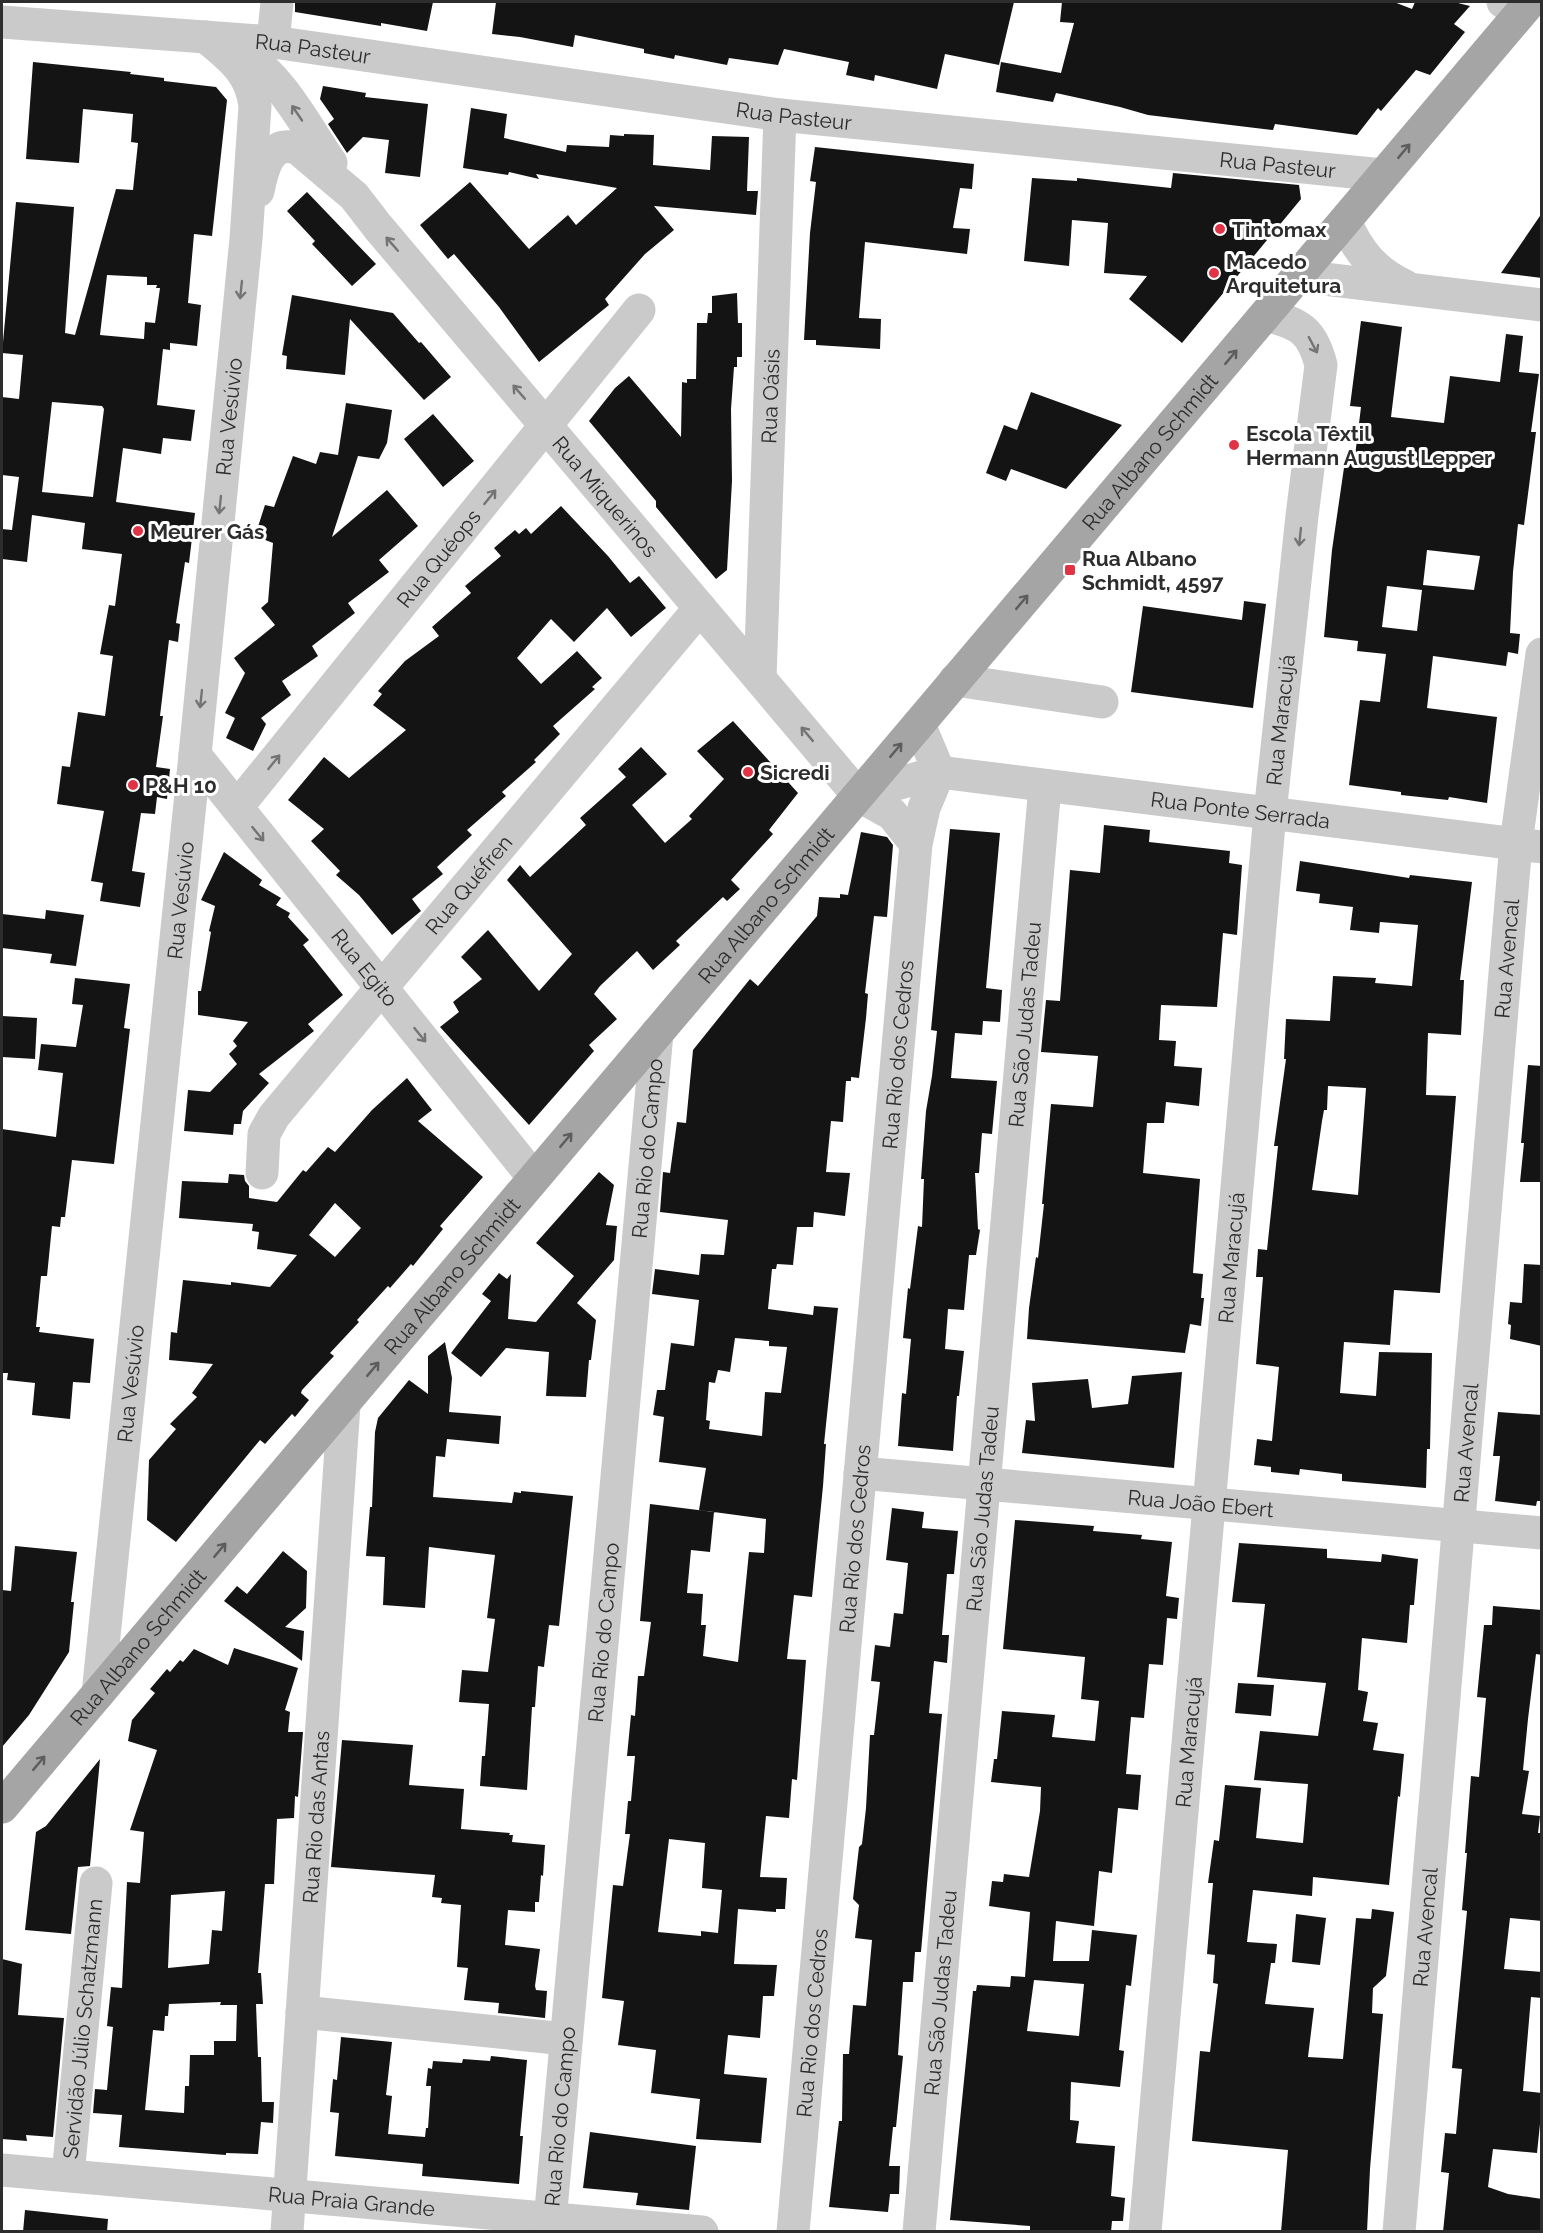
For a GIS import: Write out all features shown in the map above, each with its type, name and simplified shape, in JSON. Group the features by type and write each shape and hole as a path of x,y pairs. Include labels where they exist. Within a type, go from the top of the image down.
{"main road":[{"name":"Rua Albano Schmidt","path":"2,1807 1299,276 1519,4"}],"street":[{"path":"273,42 277,2"},
{"name":"Rua Pasteur","path":"2,22 273,42 780,115 1383,175"},
{"name":"Rua Pasteur","path":"211,38 244,73 253,89 267,96"},
{"path":"267,96 279,75 296,58 341,53"},
{"name":"Rua Miquerinos","path":"267,96 354,196 858,795"},
{"name":"Rua Vesúvio","path":"98,1694 246,239 267,96"},
{"name":"Rua Oásis","path":"760,678 780,115"},
{"name":"Rua Miquerinos","path":"246,239 262,172 271,155 281,147 296,147 354,196"},
{"path":"1345,220 1353,240 1364,256 1379,271 1413,290"},
{"path":"1299,276 1542,305"},
{"name":"Rua Quéops","path":"237,807 639,310"},
{"name":"Rua Maracujá","path":"1144,2232 1270,813 1321,365 1316,345 1304,331 1290,322 1266,315"},
{"name":"Rua Quéfren","path":"262,1173 264,1134 274,1116 700,608"},
{"name":"Rua Avencal","path":"1399,2232 1459,1525 1529,845 1542,654"},
{"path":"956,680 1102,702"},
{"path":"919,724 939,772"},
{"name":"Rua Egito","path":"195,755 534,1178"},
{"name":"Rua Ponte Serrada","path":"858,795 939,772 1529,845"},
{"name":"Rua Rio dos Cedros","path":"793,2232 916,844 924,808 939,772"},
{"name":"Rua São Judas Tadeu","path":"919,2232 1045,786"},
{"path":"858,795 892,814 916,844"},
{"name":"Rua Rio do Campo","path":"550,2225 657,1034"},
{"name":"Rua Rio das Antas","path":"287,2232 344,1405"},
{"name":"Rua João Ebert","path":"860,1473 1542,1533"},
{"name":"Servidão Júlio Schatzmann","path":"68,2175 96,1883"},
{"path":"302,2012 567,2039"},
{"name":"Rua Praia Grande","path":"2,2170 290,2195 550,2225 702,2232"}],"building":[{"path":"295,2 433,2 427,31 295,12"},
{"path":"496,2 1014,2 999,65 945,54 937,89 875,75 874,81 846,75 849,62 784,49 778,65 729,58 727,65 675,55 674,59 644,53 644,49 575,35 573,47 492,34"},
{"path":"1062,2 1394,2 1412,9 1415,2 1454,2 1470,6 1454,24 1465,32 1430,75 1416,70 1381,111 1378,108 1357,135 1275,124 1273,130 1148,115 1056,93 1053,102 996,92 1001,62 1061,73 1074,23 1060,22"},
{"path":"33,62 131,72 130,74 164,78 164,81 216,87 227,100 212,236 194,234 188,303 201,305 197,346 170,343 170,350 163,349 157,405 195,410 191,441 163,438 161,454 123,448 116,502 195,513 189,563 185,562 176,623 180,624 178,642 169,640 160,716 163,716 156,767 170,769 167,799 157,797 155,814 141,813 132,871 145,873 140,907 100,901 103,883 91,881 104,811 57,804 62,766 70,767 78,712 105,716 113,656 100,654 109,605 115,606 122,554 82,549 85,523 32,515 27,562 2,559 2,529 12,530 19,477 2,475 2,397 19,399 23,355 2,353 16,202 74,207 65,333 75,335 116,189 133,190 138,143 131,142 133,114 83,109 79,163 26,159","holes":["107,275 147,277 147,285 157,285 156,288 160,288 155,323 145,322 144,339 100,335","52,402 102,406 104,409 93,497 42,492"]},
{"path":"323,86 366,93 365,97 428,104 420,177 385,173 389,140 363,137 347,153 328,124 334,119 320,99"},
{"path":"471,108 507,114 504,138 566,152 567,145 609,147 610,135 654,135 653,165 710,170 712,136 749,137 747,191 758,191 756,215 654,206 674,230 645,254 605,299 609,305 539,362 499,307 454,254 448,259 420,225 470,182 529,249 568,215 576,225 617,188 536,174 539,179 509,172 508,175 463,168"},
{"path":"815,147 974,164 972,189 960,188 953,228 970,229 967,254 865,242 859,318 881,319 880,349 816,345 816,340 804,340 810,233 816,182 810,181"},
{"path":"1173,173 1299,185 1301,199 1182,343 1129,299 1147,276 1104,273 1108,223 1072,220 1069,266 1024,261 1032,178 1077,181 1077,178 1171,188"},
{"path":"307,192 376,264 352,286 312,244 315,241 287,211"},
{"path":"1542,213 1542,278 1501,273"},
{"path":"737,293 738,323 742,323 742,357 737,357 737,367 734,367 731,409 732,481 727,570 716,579 656,507 656,501 589,421 615,388 629,376 681,437 682,382 687,383 687,379 696,379 697,323 707,323 708,313 712,313 712,296"},
{"path":"292,295 393,313 451,377 424,400 350,319 345,375 286,369 287,356 282,355"},
{"path":"1361,321 1402,327 1391,417 1444,423 1450,376 1500,382 1506,334 1523,336 1519,372 1539,374 1531,432 1536,432 1524,525 1518,524 1513,572 1510,633 1520,634 1518,654 1508,652 1506,666 1433,656 1427,708 1497,717 1487,803 1449,797 1448,800 1401,795 1401,792 1349,785 1360,700 1380,702 1386,654 1357,651 1358,641 1324,637 1332,550 1346,454 1355,456 1361,407 1350,406","holes":["1427,550 1480,556 1474,590 1423,585","1387,586 1422,590 1417,631 1382,627"]},
{"path":"1031,392 1122,425 1066,489 1011,469 1006,481 986,473 1004,425 1017,430"},
{"path":"346,403 392,410 387,443 379,459 358,456 332,537 387,490 418,526 379,560 389,572 348,603 355,613 312,646 318,656 282,681 291,695 261,718 266,724 253,751 226,738 235,718 225,713 245,673 234,658 275,625 261,608 268,602 273,543 255,536 265,505 274,507 293,456 316,464 320,452 338,455"},
{"path":"433,414 474,461 443,487 404,439"},
{"path":"561,506 630,583 639,576 666,608 631,637 607,608 574,642 551,619 517,658 541,684 577,651 602,678 592,687 595,689 553,726 560,734 534,760 536,762 502,792 506,796 467,830 472,835 437,867 443,874 412,899 421,911 392,935 359,895 336,875 340,871 311,841 324,829 288,800 324,757 349,778 406,730 373,705 382,694 378,691 405,661 439,636 432,627 471,593 465,586 501,556 494,548 515,530 519,534 526,528 531,534"},
{"path":"1244,601 1266,604 1253,708 1131,692 1143,606 1242,620"},
{"path":"733,721 798,793 769,830 773,834 731,880 740,889 727,901 723,897 676,941 680,945 653,970 637,951 600,986 594,994 617,1019 589,1045 594,1051 529,1125 440,1027 459,1012 453,1002 482,979 461,957 488,930 539,991 572,954 507,880 520,865 530,877 586,825 580,818 626,777 618,769 641,747 667,774 632,805 665,843 692,819 689,816 724,779 697,751"},
{"path":"1104,825 1150,830 1149,842 1230,851 1229,863 1242,865 1237,935 1223,933 1217,1007 1161,1005 1159,1040 1176,1041 1174,1066 1202,1068 1199,1106 1166,1102 1164,1123 1147,1123 1143,1173 1200,1179 1193,1273 1203,1274 1201,1298 1204,1298 1201,1326 1190,1324 1185,1353 1027,1339 1029,1308 1044,1204 1042,1204 1051,1104 1093,1107 1098,1056 1041,1052 1046,1000 1060,1001 1070,870 1100,873"},
{"path":"950,829 1000,833 986,988 1002,990 1000,1022 983,1021 982,1035 955,1033 951,1078 997,1081 992,1134 982,1133 979,1173 975,1173 978,1229 980,1230 976,1255 969,1255 964,1310 948,1309 945,1349 964,1351 959,1396 957,1396 953,1451 898,1446 902,1393 906,1394 911,1339 903,1338 908,1288 910,1289 918,1226 922,1227 924,1179 921,1179 926,1111 937,1031 931,1030"},
{"path":"861,832 887,837 893,845 887,917 874,916 865,993 868,994 859,1078 851,1077 851,1081 846,1081 843,1122 831,1121 826,1172 850,1173 845,1216 814,1212 813,1227 797,1227 793,1265 777,1264 776,1269 772,1269 768,1309 813,1315 814,1306 838,1308 812,1597 794,1595 787,1659 806,1660 797,1780 792,1779 789,1818 766,1816 760,1877 787,1878 785,1909 776,1909 776,1912 738,1909 734,1964 777,1965 774,1996 763,1996 760,2038 728,2035 724,2074 767,2078 761,2143 696,2139 700,2099 651,2093 656,2050 618,2045 624,2001 602,1998 613,1885 623,1886 630,1834 625,1834 635,1756 627,1756 631,1715 635,1716 638,1676 644,1676 651,1622 640,1621 650,1504 712,1512 699,1510 706,1468 659,1462 664,1417 653,1415 657,1390 665,1390 671,1343 694,1346 699,1300 652,1294 655,1269 699,1275 701,1254 724,1255 728,1220 660,1212 663,1172 670,1173 677,1122 686,1123 693,1050 750,979 758,986 817,916 819,897 840,898 840,894 848,895","holes":["735,1338 769,1341 769,1346 787,1347 781,1393 765,1392 762,1436 709,1429 710,1421 706,1420 709,1382 715,1383 718,1370 730,1372","714,1512 766,1519 764,1553 749,1552 738,1662 703,1656 706,1625 701,1625 703,1594 687,1593 691,1550 710,1552","669,1839 705,1843 702,1888 722,1890 718,1933 701,1931 701,1936 658,1932"]},
{"path":"224,852 262,880 259,885 281,898 276,905 290,913 288,917 309,940 303,945 343,995 308,1024 314,1031 259,1074 269,1083 243,1111 241,1124 234,1124 233,1135 184,1131 188,1090 210,1092 237,1064 229,1054 237,1046 233,1041 248,1022 198,1015 198,991 201,991 211,932 209,931 215,906 201,900"},
{"path":"1300,861 1409,878 1410,875 1472,882 1460,980 1464,980 1461,1035 1428,1033 1426,1095 1456,1096 1440,1293 1394,1290 1390,1345 1344,1342 1340,1393 1376,1396 1379,1352 1432,1353 1430,1449 1427,1449 1426,1488 1342,1481 1342,1474 1300,1469 1299,1475 1271,1472 1271,1467 1254,1465 1257,1439 1272,1441 1279,1367 1256,1364 1263,1277 1256,1277 1258,1249 1267,1250 1278,1146 1274,1146 1286,1059 1284,1059 1286,1019 1330,1021 1333,976 1376,978 1375,983 1412,986 1418,925 1380,922 1379,933 1350,930 1353,907 1319,903 1320,894 1296,891","holes":["1328,1086 1366,1088 1358,1195 1312,1190 1324,1110 1327,1110"]},
{"path":"46,910 84,915 76,966 50,963 52,954 2,948 2,914 45,919"},
{"path":"75,978 130,984 124,1028 130,1029 114,1164 72,1160 65,1217 61,1217 60,1227 52,1226 47,1276 41,1276 36,1327 40,1327 39,1332 94,1339 90,1383 73,1382 70,1419 32,1415 35,1383 7,1380 8,1373 2,1373 2,1129 56,1137 63,1073 38,1070 41,1044 76,1047 83,1005 72,1004"},
{"path":"2,1016 37,1018 35,1059 2,1057"},
{"path":"1528,1065 1542,1066 1542,1182 1520,1182"},
{"path":"407,1078 432,1110 418,1121 483,1177 440,1226 443,1229 413,1266 411,1264 390,1288 388,1286 330,1353 334,1356 302,1390 301,1393 309,1400 295,1417 292,1414 265,1444 260,1440 176,1542 147,1520 149,1460 176,1429 170,1424 197,1397 192,1393 213,1364 169,1360 171,1332 177,1333 183,1280 231,1285 231,1282 270,1287 297,1255 257,1249 259,1232 252,1231 253,1224 179,1218 182,1181 228,1183 229,1174 244,1175 249,1186 249,1198 277,1202 303,1170 306,1172 328,1147 335,1152 372,1110","holes":["335,1203 361,1228 335,1257 309,1235"]},
{"path":"599,1172 614,1185 606,1225 617,1226 614,1260 577,1303 596,1320 586,1397 546,1396 549,1352 506,1348 481,1377 451,1353 491,1301 482,1294 499,1273 507,1279 511,1274 508,1319 536,1322 574,1276 536,1243"},
{"path":"1524,1264 1542,1265 1542,1346 1510,1339 1511,1325 1508,1324 1510,1302 1522,1303"},
{"path":"445,1342 452,1378 449,1412 501,1416 499,1444 447,1439 445,1457 436,1456 433,1497 512,1503 514,1492 521,1493 521,1491 573,1496 559,1626 549,1625 544,1667 538,1666 535,1707 532,1707 527,1790 480,1786 489,1704 459,1702 462,1670 488,1672 495,1619 487,1618 495,1555 429,1547 425,1608 383,1605 385,1557 366,1556 378,1418 409,1380 428,1394 428,1356"},
{"path":"1182,1372 1174,1468 1022,1453 1026,1420 1035,1421 1032,1383 1088,1379 1092,1408 1128,1404 1132,1376"},
{"path":"1498,1412 1542,1415 1542,1501 1537,1501 1536,1506 1495,1501 1500,1456 1493,1456"},
{"path":"892,1508 924,1512 922,1528 958,1531 954,1574 947,1574 942,1635 949,1635 947,1663 934,1661 929,1713 942,1714 921,1952 915,1952 913,1982 903,1982 898,2055 903,2056 896,2127 893,2127 889,2166 900,2166 899,2194 890,2194 888,2212 829,2207 839,2121 842,2121 843,2054 849,2054 853,2005 866,2006 872,1940 855,1938 859,1905 853,1899 866,1808 870,1735 874,1735 880,1682 871,1681 875,1645 890,1647 894,1613 903,1614 908,1563 886,1560"},
{"path":"1015,1520 1094,1526 1093,1531 1142,1535 1141,1539 1172,1542 1166,1596 1179,1598 1177,1619 1167,1618 1163,1665 1149,1664 1144,1718 1131,1717 1126,1774 1141,1775 1138,1810 1118,1808 1112,1873 1099,1871 1094,1926 1056,1921 1053,1961 1089,1961 1092,1930 1137,1935 1131,1986 1126,1985 1119,2050 1124,2051 1120,2087 1071,2082 1070,2120 1079,2121 1076,2143 1115,2146 1111,2196 1125,2198 1123,2221 1112,2221 1111,2232 1045,2232 1030,2230 1030,2226 950,2220 973,1991 976,1991 977,1985 1010,1987 1011,1976 1025,1977 1030,1912 989,1906 992,1881 1003,1882 1004,1874 1029,1877 1040,1811 1041,1787 991,1782 994,1759 997,1759 1002,1711 1055,1715 1052,1737 1095,1741 1099,1701 1081,1699 1085,1657 1003,1649","holes":["1034,1980 1084,1984 1079,2036 1027,2031"]},
{"path":"1239,1543 1327,1549 1327,1558 1381,1562 1382,1554 1418,1559 1414,1605 1410,1605 1407,1643 1362,1638 1358,1690 1368,1692 1363,1721 1378,1723 1373,1750 1404,1754 1389,1885 1313,1877 1312,1896 1253,1890 1247,1942 1277,1944 1275,1963 1271,1963 1265,2004 1314,2008 1308,2057 1343,2059 1356,1918 1371,1919 1372,1909 1394,1912 1386,1976 1373,1988 1372,2013 1383,2014 1367,2232 1281,2232 1288,2150 1192,2141 1200,2051 1210,2052 1218,1984 1213,1983 1215,1955 1207,1954 1213,1883 1208,1883 1214,1840 1219,1841 1225,1785 1261,1788 1256,1838 1303,1843 1308,1784 1254,1780 1260,1731 1318,1736 1326,1683 1257,1677 1265,1604 1232,1602"},
{"path":"15,1546 77,1552 71,1602 74,1602 69,1652 29,1715 2,1747 2,1590 11,1591"},
{"path":"283,1551 307,1571 306,1608 285,1627 304,1631 302,1661 224,1601 237,1586 247,1594"},
{"path":"1493,1606 1542,1610 1542,1655 1536,1654 1523,1770 1529,1771 1522,1814 1540,1816 1538,1833 1542,1833 1542,1921 1510,1918 1504,1969 1542,1972 1542,1998 1531,1997 1523,2091 1542,2093 1542,2125 1540,2124 1537,2153 1493,2149 1488,2187 1508,2194 1542,2199 1542,2232 1443,2232 1449,2173 1441,2172 1445,2133 1456,2134 1462,2069 1452,2068 1467,1911 1462,1910 1471,1776 1479,1777 1486,1698 1477,1697 1484,1625 1492,1625"},
{"path":"234,1648 298,1668 285,1710 290,1712 288,1732 303,1732 298,1797 295,1796 294,1818 277,1819 274,1884 265,1884 258,1973 261,1973 263,2004 256,2004 262,2102 274,2102 273,2123 261,2122 258,2154 226,2153 226,2155 119,2147 122,2115 93,2113 95,2089 107,2090 113,2027 107,2026 111,1987 122,1988 127,1882 140,1883 144,1832 130,1830 157,1750 128,1741 132,1720 155,1693 150,1689 167,1669 170,1672 194,1649 228,1665","holes":["225,1891 222,1931 212,1930 209,1964 168,1968 171,1895","221,2002 220,2005 237,2005 236,2041 214,2041 214,2055 190,2055 189,2086 185,2086 184,2113 145,2110 153,2030 164,2031 169,2004"]},
{"path":"1238,1683 1274,1685 1271,1716 1235,1713"},
{"path":"342,1740 413,1745 409,1785 464,1789 461,1829 510,1833 509,1835 513,1835 512,1842 545,1845 543,1876 541,1875 539,1902 535,1902 535,1912 508,1910 505,1945 540,1949 535,1986 536,1990 547,1991 545,2018 498,2013 499,2003 464,2000 468,1968 457,1967 461,1905 441,1903 442,1898 432,1897 435,1875 331,1867"},
{"path":"100,1759 90,1866 78,1867 71,1934 25,1930 36,1832 46,1826"},
{"path":"1296,1914 1326,1918 1320,1965 1292,1962"},
{"path":"2,1959 22,1964 18,2015 64,2018 53,2137 26,2135 27,2141 2,2139"},
{"path":"341,2037 392,2042 386,2095 392,2096 388,2134 425,2137 426,2128 428,2128 431,2086 426,2086 428,2068 432,2069 433,2061 462,2063 463,2059 490,2061 491,2056 527,2060 520,2136 523,2136 519,2184 422,2176 423,2164 335,2156 339,2113 330,2112 333,2079 337,2080"},
{"path":"590,2132 696,2146 689,2210 636,2205 638,2193 583,2188"},
{"path":"25,2210 108,2219 107,2232 23,2232"}],"place":[{"name":"Tintomax","path":"1220,229"},
{"name":"Macedo Arquitetura","path":"1214,273"},
{"name":"Escola Têxtil Hermann August Lepper","path":"1234,445"},
{"name":"Meurer Gás","path":"138,531"},
{"name":"Rua Albano Schmidt, 4597","path":"1070,570"},
{"name":"Sicredi","path":"748,772"},
{"name":"P&H 10","path":"133,785"}]}
